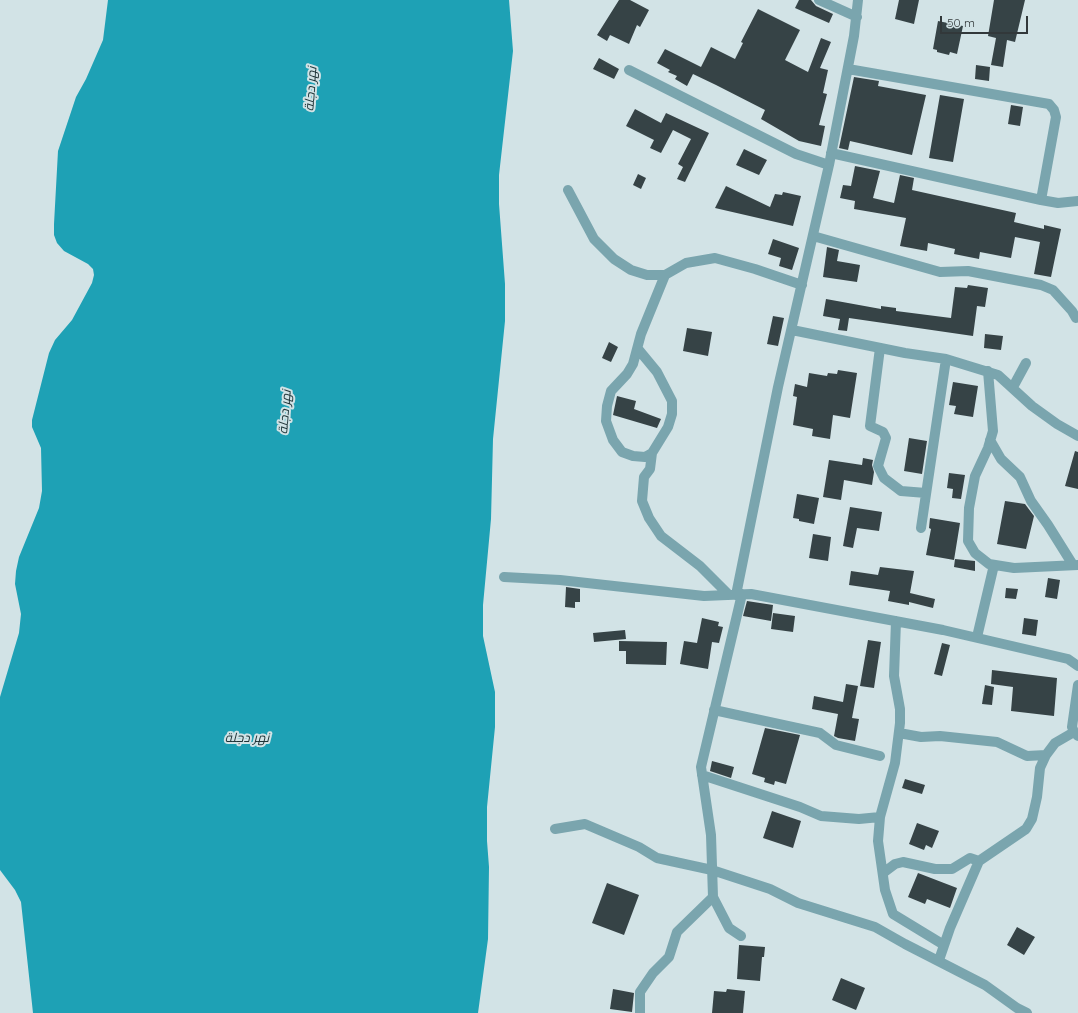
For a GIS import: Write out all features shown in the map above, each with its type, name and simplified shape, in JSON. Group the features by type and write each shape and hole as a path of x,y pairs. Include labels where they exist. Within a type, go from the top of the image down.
{"street":[{"path":"819,0 857,17"},
{"path":"741,936 729,928 713,897 708,809 701,767 714,710 778,387 829,165 848,69 857,17 858,0"},
{"path":"848,69 1049,104 1054,110 1056,117 1041,200"},
{"path":"629,70 796,154 829,165"},
{"path":"831,153 1041,200 1058,203 1078,201"},
{"path":"568,190 594,239 614,259 632,270 647,275 666,275 686,263 715,258 755,269 802,285"},
{"path":"813,236 940,272 968,271 1041,285 1053,290 1072,311 1076,318"},
{"path":"638,349 657,372 672,401 672,414 668,427 652,452 645,457 633,456 622,452 613,440 606,421 606,406 611,390 633,364 643,328 666,275"},
{"path":"792,330 880,348 946,358 998,374 1032,406 1056,424 1078,436"},
{"path":"880,348 870,426 883,432 886,438 878,466 884,478 901,490 926,493"},
{"path":"921,528 946,358"},
{"path":"1013,387 1026,363"},
{"path":"988,372 993,431 975,476 969,508 968,541 975,553 989,564 1014,568 1075,565"},
{"path":"990,440 1001,459 1020,477 1031,501 1075,565"},
{"path":"652,452 650,469 644,477 642,501 649,518 661,536 736,595"},
{"path":"976,637 994,565"},
{"path":"504,577 560,580 704,596 751,594 976,637 1068,658 1078,666"},
{"path":"896,621 894,676 900,709 895,763 880,817 878,841 885,890 893,914 944,945"},
{"path":"939,960 979,861 1026,829 1032,819 1037,797 1040,768 1046,754 1055,743 1076,734 1072,727 1078,684"},
{"path":"714,710 820,733 836,745 880,756"},
{"path":"898,733 921,737 940,736 997,742 1027,756 1046,754"},
{"path":"702,775 800,807 821,816 859,819 880,817"},
{"path":"554,829 584,824 639,847 657,858 712,870 770,889 798,903 875,926 905,944 939,960 985,985 1017,1008 1027,1013"},
{"path":"883,873 895,864 903,862 934,869 952,869 970,858 979,861"},
{"path":"640,1013 640,992 653,973 669,957 678,932 713,897"}],"water":[{"name":"نهر دجلة","path":"108,0 509,0 513,51 499,175 499,204 505,284 505,321 493,439 491,519 483,605 483,636 495,692 495,727 487,807 489,867 488,939 478,1013 33,1013 21,902 15,890 0,870 0,697 19,633 21,614 15,584 16,571 19,557 39,508 42,491 41,448 32,427 32,420 49,353 55,340 72,320 92,283 94,275 93,269 88,264 64,251 57,243 54,235 54,224 58,151 76,97 86,79 103,40"}],"building":[{"path":"619,0 630,0 649,10 640,27 637,25 629,44 610,35 607,41 597,35"},
{"path":"799,0 811,0 816,6 833,14 829,23 795,8"},
{"path":"899,0 919,0 914,24 895,19"},
{"path":"994,0 1025,0 1015,42 1007,40 1003,67 991,65 996,38 988,36"},
{"path":"758,9 800,30 785,60 808,72 821,38 831,42 820,68 828,70 823,93 827,94 819,125 825,126 821,146 799,141 761,119 765,110 716,85 693,74 687,86 675,79 677,76 668,72 670,70 657,63 665,49 701,67 711,47 735,59 743,43 741,42"},
{"path":"938,21 963,26 957,54 950,52 949,55 937,52 937,50 933,49"},
{"path":"599,58 619,69 614,79 593,69"},
{"path":"976,65 990,67 989,81 975,79"},
{"path":"854,77 879,81 878,86 926,95 912,155 850,141 848,150 839,148"},
{"path":"940,95 964,99 953,162 929,158"},
{"path":"1011,105 1023,107 1020,126 1008,124"},
{"path":"635,109 661,123 666,113 709,133 685,182 677,179 683,167 678,164 691,139 673,130 661,153 650,148 654,140 626,126"},
{"path":"744,149 767,160 759,175 736,165"},
{"path":"855,166 880,171 873,198 894,203 900,175 914,178 912,190 1016,213 1014,222 1044,229 1044,225 1061,229 1051,277 1034,274 1040,242 1015,237 1011,258 980,252 979,259 954,254 955,249 928,243 927,251 900,246 906,218 854,209 855,201 840,198 843,185 851,186"},
{"path":"638,174 646,178 641,189 633,185"},
{"path":"726,186 770,207 775,194 782,195 783,192 801,196 793,226 715,208"},
{"path":"773,239 799,248 792,270 779,266 781,258 768,254"},
{"path":"827,247 839,250 837,261 860,265 857,282 823,277"},
{"path":"968,285 988,288 985,307 977,306 973,336 849,318 847,331 838,330 840,319 823,316 826,299 881,309 881,306 896,308 896,311 951,318 955,287 967,288"},
{"path":"773,316 784,318 778,346 767,344"},
{"path":"687,328 712,332 708,356 683,351"},
{"path":"985,334 1003,336 1001,350 984,348"},
{"path":"609,342 618,347 611,362 602,358"},
{"path":"838,370 857,373 850,418 833,415 830,439 812,436 813,429 793,425 797,397 793,396 795,384 807,387 809,373 827,376 828,373 837,374"},
{"path":"953,382 978,386 973,417 954,414 956,406 949,405"},
{"path":"617,396 636,401 634,409 661,419 657,428 613,415"},
{"path":"909,438 927,441 922,474 904,471"},
{"path":"1075,451 1078,452 1078,489 1065,486"},
{"path":"863,458 873,460 872,465 874,472 872,485 844,480 841,500 823,497 829,460 862,465"},
{"path":"949,473 965,475 961,499 952,498 953,489 947,488"},
{"path":"797,494 819,498 814,524 799,521 799,519 793,518"},
{"path":"1005,501 1025,504 1034,516 1026,549 997,544"},
{"path":"850,507 882,512 879,531 857,528 853,548 843,546"},
{"path":"930,518 960,523 954,560 926,555 931,529 929,528"},
{"path":"813,534 831,537 828,561 809,558"},
{"path":"955,559 975,561 975,571 954,567"},
{"path":"880,567 914,571 910,593 935,599 933,608 909,602 909,605 888,601 890,591 849,585 851,571 878,575"},
{"path":"1048,578 1060,580 1057,599 1045,597"},
{"path":"566,587 580,589 580,602 575,602 575,608 565,607"},
{"path":"1006,588 1018,589 1016,599 1005,598"},
{"path":"747,601 773,605 771,621 743,616"},
{"path":"773,613 795,616 793,632 771,629"},
{"path":"702,618 719,622 718,626 723,627 719,643 712,642 708,669 680,664 684,641 697,643"},
{"path":"1024,618 1038,620 1036,636 1022,634"},
{"path":"625,630 626,639 594,642 593,633"},
{"path":"868,640 881,642 874,688 860,686"},
{"path":"619,641 667,642 666,665 626,664 626,651 619,651"},
{"path":"942,643 950,645 942,676 934,674"},
{"path":"992,670 1057,678 1054,716 1011,711 1013,687 991,684"},
{"path":"846,684 858,686 852,718 859,719 855,741 834,736 838,714 812,709 814,696 843,702"},
{"path":"985,685 994,687 992,705 982,704"},
{"path":"765,728 800,735 786,784 775,781 774,785 764,782 765,778 752,774"},
{"path":"712,761 734,767 731,778 710,771"},
{"path":"905,779 925,785 922,794 902,788"},
{"path":"772,811 801,821 793,848 763,838"},
{"path":"917,823 939,831 932,848 926,845 924,850 909,844"},
{"path":"918,873 957,888 950,908 927,899 925,904 908,897"},
{"path":"607,883 639,895 624,935 592,923"},
{"path":"1017,927 1035,937 1024,955 1007,945"},
{"path":"739,945 765,947 764,957 762,957 760,981 737,979"},
{"path":"841,978 865,988 856,1010 832,1000"},
{"path":"613,989 634,993 632,1012 610,1009"},
{"path":"727,989 745,991 743,1013 712,1013 714,991 726,992"}]}
